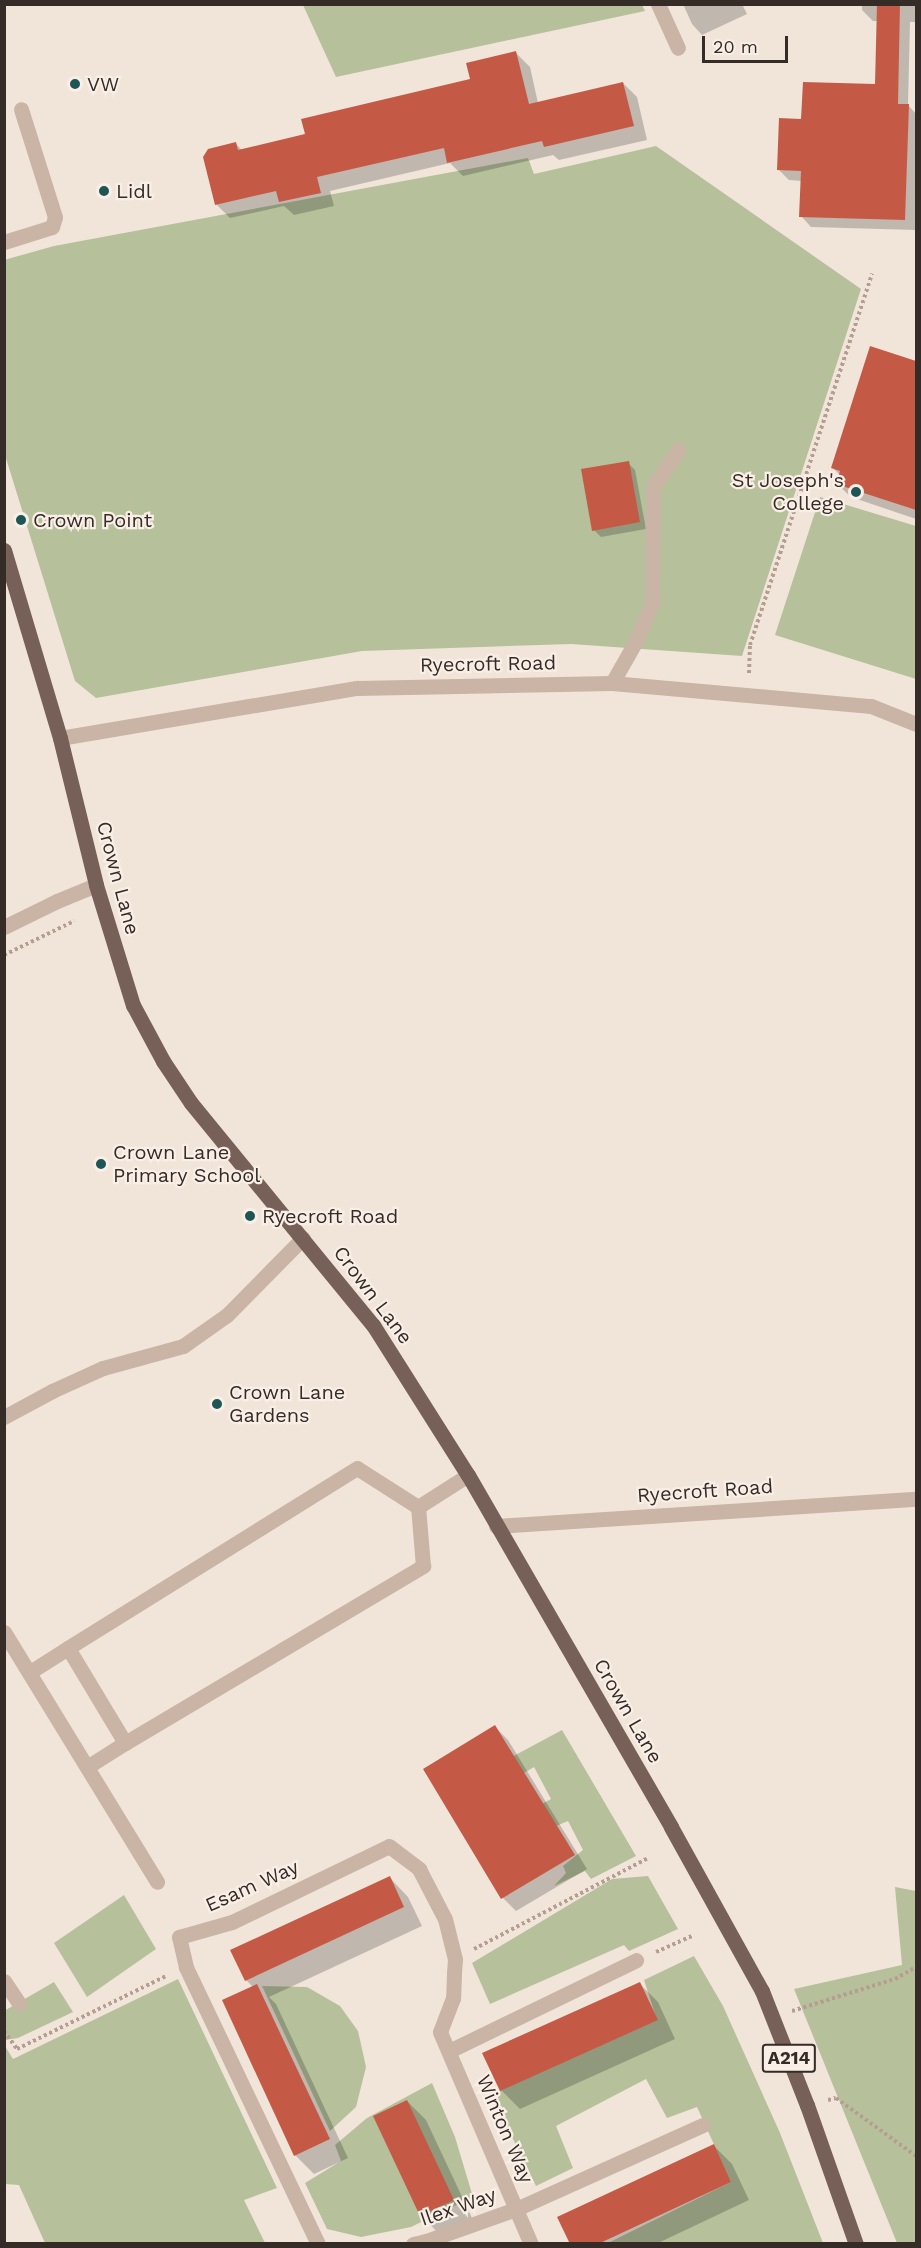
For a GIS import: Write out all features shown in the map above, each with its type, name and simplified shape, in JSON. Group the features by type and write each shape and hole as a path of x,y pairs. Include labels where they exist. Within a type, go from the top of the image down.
{"main road":[{"name":"Crown Lane","path":"6,559 60,738 96,885 133,1005 163,1061 191,1103 373,1325 468,1475 671,1827 700,1883 762,1991 807,2105"},
{"name":"A214","path":"807,2105 856,2244"}],"street":[{"path":"658,4 678,48"},
{"path":"4,242 52,227 55,217 21,109"},
{"path":"612,683 636,641 652,603 653,487 678,450"},
{"name":"Ryecroft Road","path":"60,738 357,688 612,683 871,706 916,724"},
{"path":"4,927 96,885"},
{"path":"4,1417 52,1390 103,1368 183,1346 227,1315 303,1238"},
{"path":"30,1672 357,1468 418,1507"},
{"path":"418,1507 468,1475"},
{"name":"Ryecroft Road","path":"496,1526 916,1499"},
{"path":"87,1767 423,1566 418,1507"},
{"path":"4,1632 157,1882"},
{"path":"68,1648 125,1743"},
{"name":"Esam Way","path":"318,2244 186,1967 179,1937 232,1923 389,1846 419,1869 445,1919 455,1959 453,1998 440,2032"},
{"path":"448,2051 636,1960"},
{"path":"4,1981 19,2003"},
{"name":"Winton Way","path":"440,2032 531,2244"},
{"name":"Ilex Way","path":"413,2244 516,2209 703,2125"}],"path":[{"path":"748,695 750,645 872,273"},
{"path":"4,955 77,919"},
{"path":"455,1959 648,1858"},
{"path":"636,1960 692,1936"},
{"path":"4,2031 18,2049 186,1967"},
{"path":"785,2013 895,1980 916,1967"},
{"path":"807,2105 836,2098 916,2156"}],"green space":[{"path":"303,5 642,5 645,11 336,77"},
{"path":"656,146 861,289 742,656 571,644 362,651 96,698 75,681 5,455 4,260 54,246 528,158 534,174"},
{"path":"820,497 916,526 916,679 775,635"},
{"path":"562,1730 636,1856 591,1879 585,1871 554,1886 566,1873 563,1866 583,1850 568,1821 544,1831 531,1810 551,1799 534,1767 496,1790 484,1772"},
{"path":"648,1876 678,1929 629,1951 624,1945 490,2004 472,1963 612,1879"},
{"path":"895,1887 916,1891 916,2243 897,2243 794,1989 902,1965"},
{"path":"124,1895 156,1949 87,1997 54,1943"},
{"path":"694,1956 723,2006 780,2133 823,2243 608,2243 731,2182 697,2107 667,2118 646,2079 556,2126 573,2168 536,2186 491,2094 657,2020 644,1980"},
{"path":"178,1979 277,2188 244,2200 265,2243 45,2243 19,2185 5,2184 5,2046 13,2059"},
{"path":"54,1982 73,2012 18,2038 5,2040 4,2011"},
{"path":"262,1986 307,1987 340,2006 358,2031 366,2067 356,2107 330,2131"},
{"path":"432,2083 455,2137 473,2197 411,2227 361,2237 327,2229 305,2183 341,2161 335,2145 367,2118"}],"building":[{"path":"877,4 900,4 898,104 909,104 905,220 799,217 801,171 777,170 779,118 801,119 803,82 875,84"},
{"path":"516,51 529,104 623,82 634,126 544,147 542,141 447,163 444,148 317,177 321,193 279,202 276,191 215,205 203,157 208,149 236,142 238,150 305,134 301,119 470,79 466,63"},
{"path":"870,346 916,361 916,510 836,484 840,471 831,468"},
{"path":"629,461 640,522 592,531 581,469"},
{"path":"495,1725 575,1855 501,1899 423,1769"},
{"path":"390,1876 404,1907 245,1981 230,1950"},
{"path":"640,1982 658,2020 500,2091 482,2053"},
{"path":"257,1984 330,2139 294,2156 222,2000"},
{"path":"407,2100 454,2200 420,2216 373,2116"},
{"path":"714,2144 731,2182 598,2244 570,2244 557,2217"}],"place":[{"name":"VW","path":"75,84"},
{"name":"Lidl","path":"104,191"},
{"name":"St Joseph's College","path":"856,492"},
{"name":"Crown Point","path":"21,520"},
{"name":"Crown Lane Primary School","path":"101,1164"},
{"name":"Ryecroft Road","path":"250,1216"},
{"name":"Crown Lane Gardens","path":"217,1404"}]}
